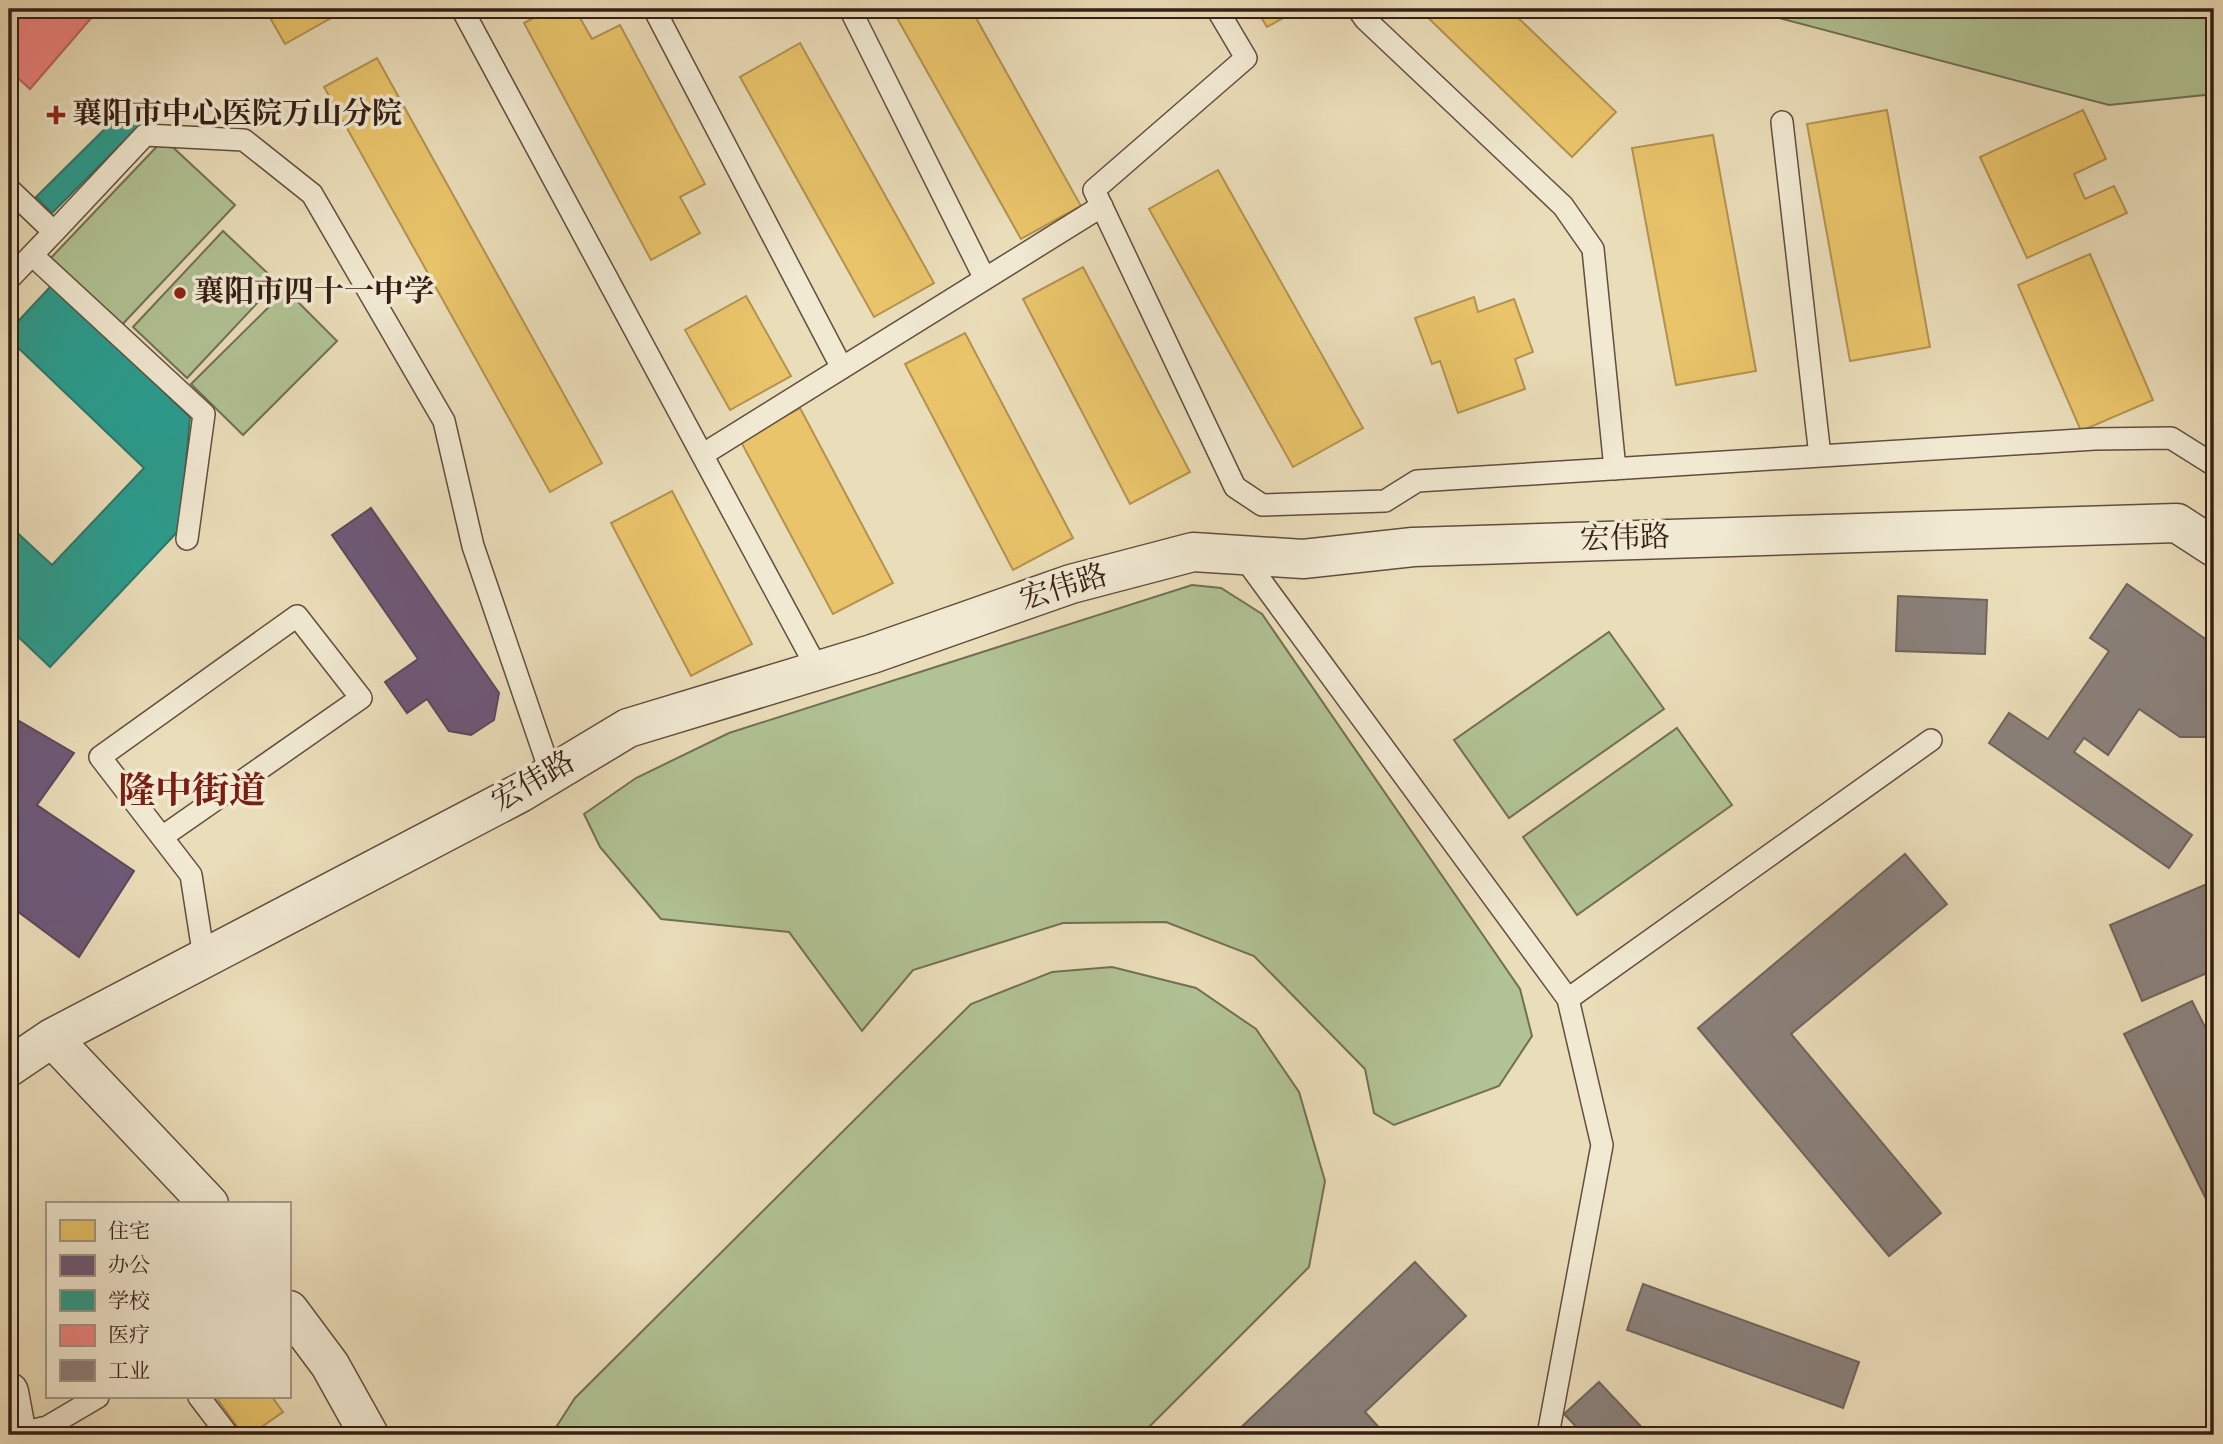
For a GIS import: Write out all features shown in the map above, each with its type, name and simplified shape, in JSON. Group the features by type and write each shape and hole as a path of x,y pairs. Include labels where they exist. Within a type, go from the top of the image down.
{"street":[{"name":"宏伟路","path":"9,1067 52,1038 520,793 628,728 818,670 1072,584 1192,552 1303,559 1413,547 2177,523 2214,547"},
{"path":"52,1038 207,1202"},
{"path":"290,1311 330,1365 369,1435"},
{"path":"9,1392 15,1432"}],"lane":[{"path":"462,9 818,670"},
{"path":"654,9 842,368"},
{"path":"850,9 985,279"},
{"path":"1217,9 1246,58 1094,190 1235,487 1262,505 1385,501 1416,481 2095,439 2171,438 2211,457"},
{"path":"1358,9 1365,19 1563,206 1593,248 1615,468"},
{"path":"1782,122 1820,456"},
{"path":"9,279 145,135 244,140 312,194 444,421 473,546 551,774"},
{"path":"9,189 54,232"},
{"path":"702,455 1102,206"},
{"path":"32,254 204,414 187,539"},
{"path":"1242,555 1568,999 1602,1144 1548,1435"},
{"path":"162,837 361,698 297,616 100,757 191,875 204,958"},
{"path":"1568,999 1931,740"},
{"path":"15,1432 47,1427 96,1398"},
{"path":"200,1398 228,1435"}],"green space":[{"path":"1745,9 2214,9 2214,94 2109,105"},
{"path":"164,139 235,205 118,329 47,262"},
{"path":"223,231 277,282 187,378 133,327"},
{"path":"286,290 337,341 243,435 191,384"},
{"path":"1192,585 1221,588 1262,614 1520,989 1532,1036 1499,1086 1394,1125 1374,1113 1365,1069 1254,956 1166,922 1063,923 913,970 862,1031 789,932 661,919 600,847 584,814 636,778 729,733"},
{"path":"1609,632 1664,709 1509,818 1454,740"},
{"path":"1677,728 1732,805 1577,915 1523,837"},
{"path":"1112,967 1196,988 1256,1029 1299,1092 1325,1181 1309,1267 1141,1435 551,1435 575,1398 971,1004 1052,972"}],"building: 住宅":[{"path":"265,9 347,9 285,44"},
{"path":"551,9 575,9 592,39 620,25 705,184 680,197 700,233 651,260 524,23"},
{"path":"892,9 971,9 1081,206 1021,239"},
{"path":"1256,9 1299,9 1267,27"},
{"path":"1419,9 1509,9 1616,112 1572,157"},
{"path":"800,43 934,283 874,317 740,77"},
{"path":"377,58 602,463 550,492 324,87"},
{"path":"1887,110 1930,347 1850,361 1807,124"},
{"path":"2083,110 2106,159 2074,174 2085,199 2114,186 2127,213 2027,258 1980,157"},
{"path":"1713,135 1756,371 1676,385 1632,148"},
{"path":"1218,170 1363,428 1293,467 1149,209"},
{"path":"2090,254 2153,400 2081,431 2018,285"},
{"path":"1083,267 1190,472 1130,504 1023,299"},
{"path":"746,296 791,376 730,410 685,330"},
{"path":"1474,297 1478,312 1514,299 1533,352 1515,359 1525,389 1458,413 1440,361 1432,364 1415,318"},
{"path":"965,333 1073,538 1013,570 905,364"},
{"path":"800,408 893,583 833,614 740,440"},
{"path":"672,491 752,644 691,676 611,523"},
{"path":"217,1398 273,1398 283,1412 250,1435 243,1435"}],"building: 办公":[{"path":"371,508 499,693 494,720 471,735 449,731 427,699 407,713 385,682 418,659 332,535"},
{"path":"9,715 74,753 37,805 134,871 79,957 9,905"}],"building: 学校":[{"path":"131,103 146,119 52,213 36,197"},
{"path":"52,285 190,417 180,529 50,667 9,628 9,525 52,565 144,468 9,339 9,331"}],"building: 医疗":[{"path":"22,9 99,9 30,89 9,70 9,25"}],"building: 工业":[{"path":"2127,584 2214,645 2214,737 2180,737 2139,709 2108,755 2084,738 2074,752 2192,835 2169,868 1989,743 2009,713 2048,739 2109,651 2090,638"},
{"path":"1898,596 1987,600 1985,654 1896,651"},
{"path":"1905,854 1947,904 1791,1034 1941,1213 1889,1256 1698,1028"},
{"path":"2214,881 2214,970 2142,1001 2110,925"},
{"path":"2192,1001 2214,1045 2214,1215 2124,1034"},
{"path":"1415,1262 1466,1316 1365,1412 1385,1434 1233,1435"},
{"path":"1643,1284 1859,1362 1843,1408 1627,1330"},
{"path":"1599,1382 1649,1435 1584,1435 1564,1414"}],"place":[{"name":"襄阳市中心医院万山分院","path":"56,115"},
{"name":"襄阳市四十一中学","path":"180,293"}],"district":[{"name":"隆中街道","path":"192,794"}]}
